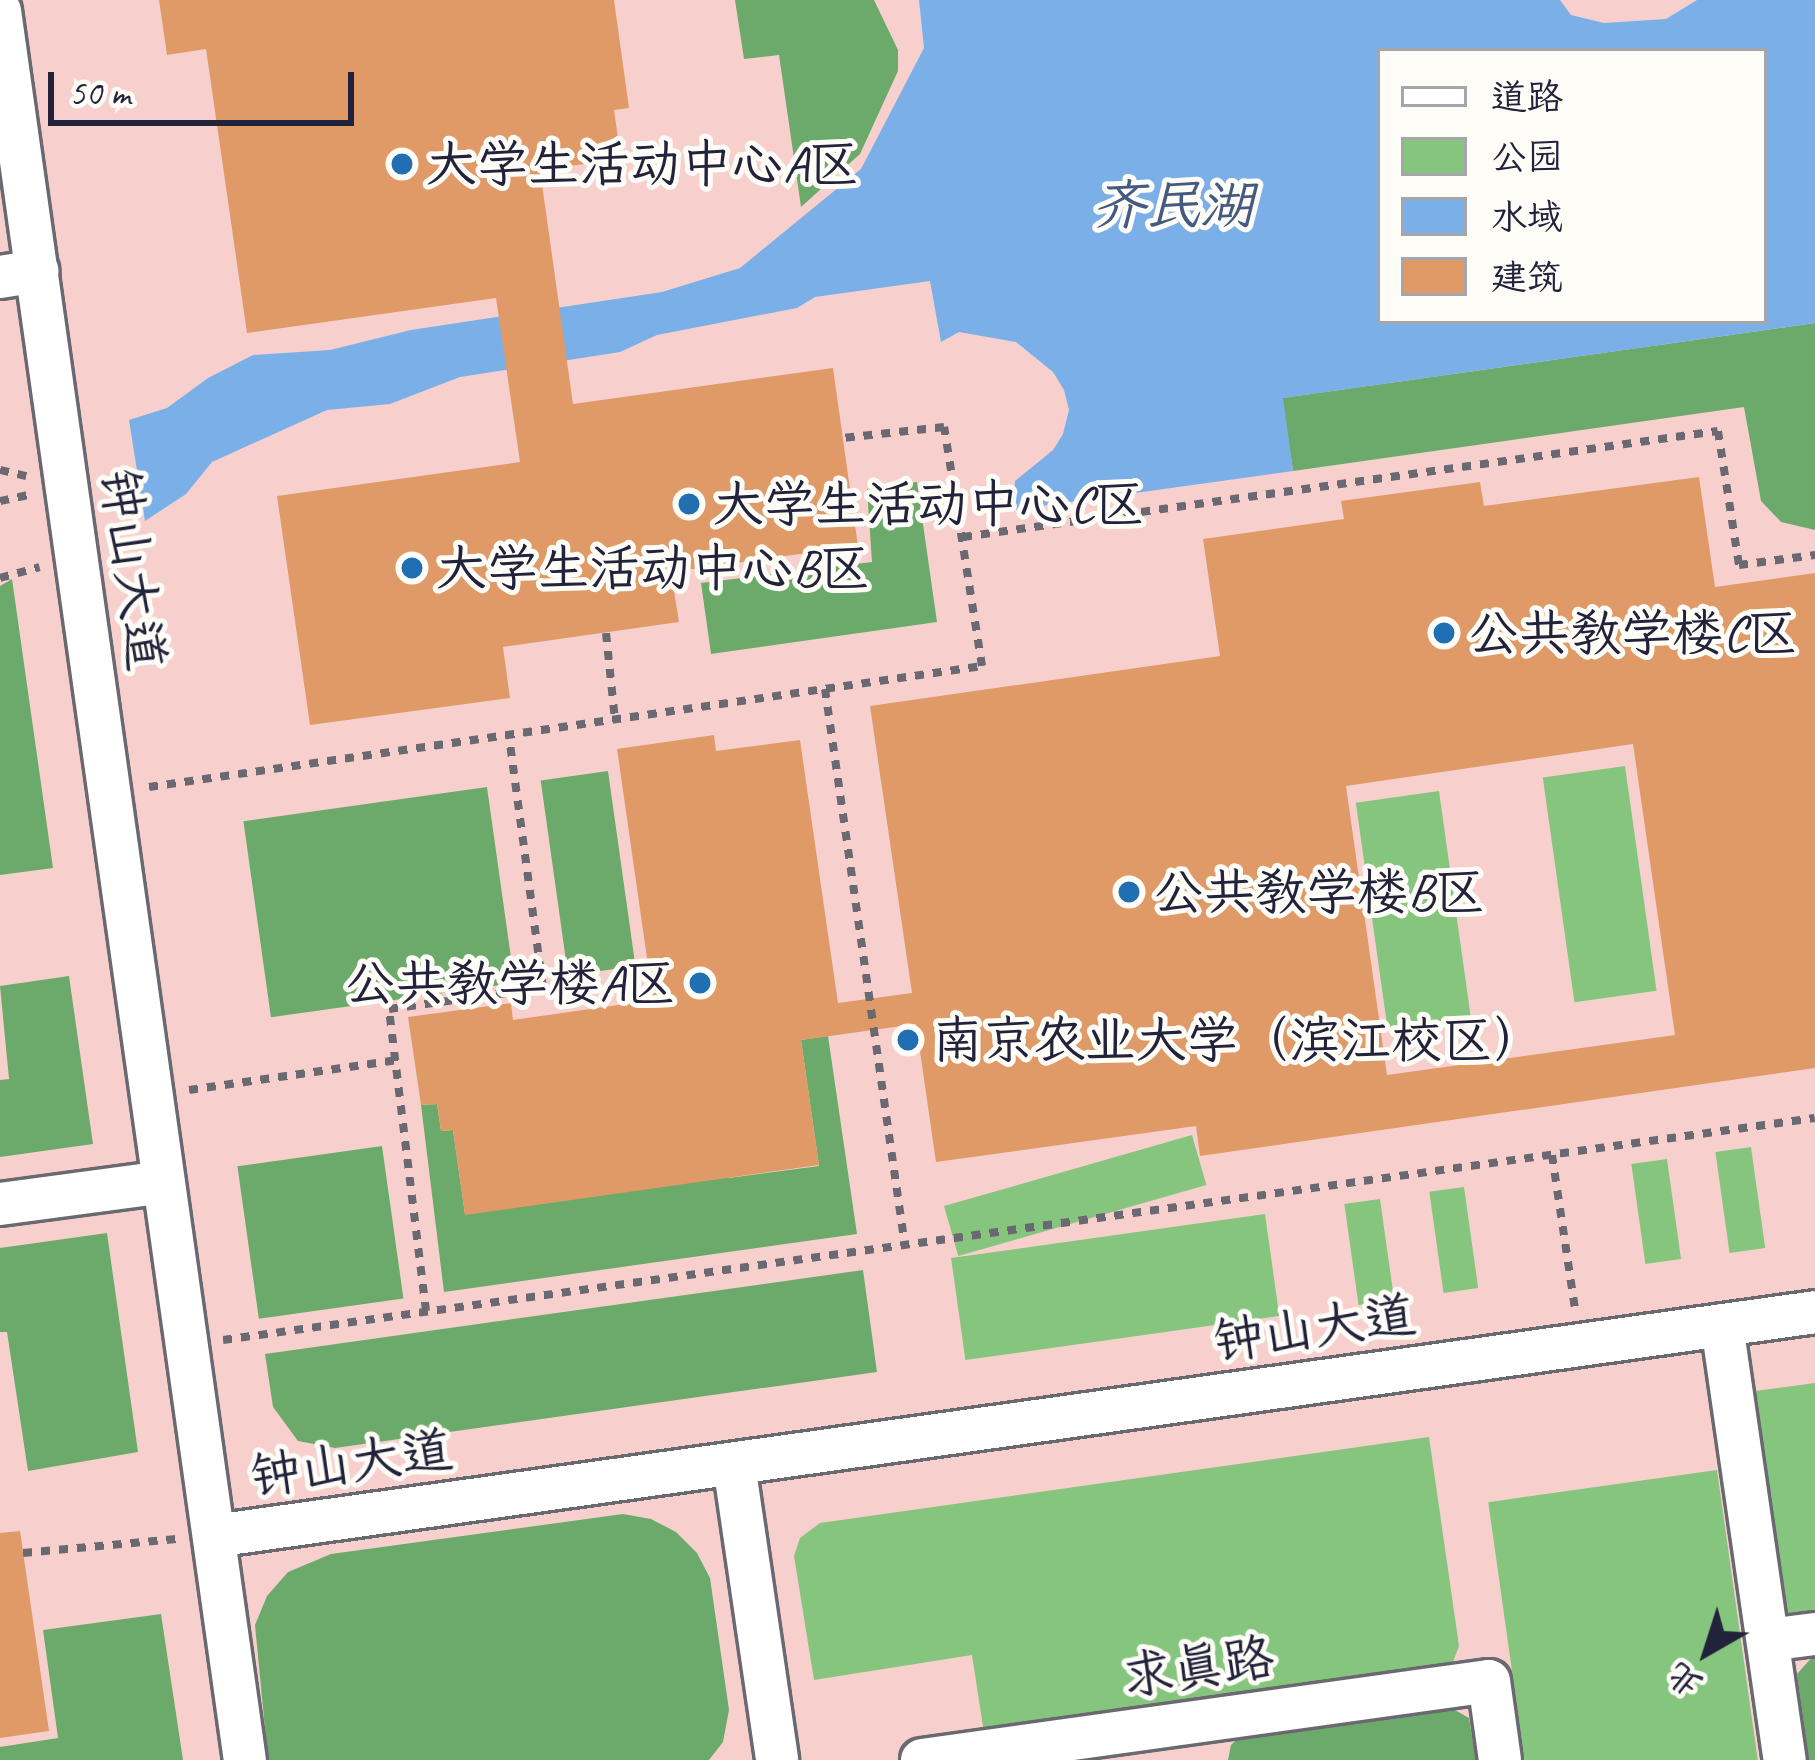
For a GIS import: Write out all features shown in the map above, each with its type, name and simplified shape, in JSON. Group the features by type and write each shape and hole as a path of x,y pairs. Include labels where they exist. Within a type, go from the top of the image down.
{"lane":[{"name":"钟山大道","path":"0,11 19,274 109,793 214,1536 1815,1312"},
{"path":"0,1204 164,1182"},
{"path":"1722,1325 1785,1760"},
{"path":"734,1464 777,1760"},
{"path":"214,1536 245,1760"},
{"path":"1768,1640 1815,1634"},
{"name":"求真路","path":"922,1760 1489,1682 1500,1760"}],"path":[{"path":"109,793 982,666 944,427 843,438"},
{"path":"963,537 1718,431 1739,565 1815,555"},
{"path":"606,632 615,720"},
{"path":"825,689 905,1246"},
{"path":"426,1311 389,1009 543,988 508,735"},
{"path":"151,1096 396,1060"},
{"path":"185,1345 1815,1118"},
{"path":"1552,1155 1580,1344"},
{"path":"22,1553 214,1536"}],"shaded area":[{"name":"南京农业大学（滨江校区）","path":"0,0 1815,0 1815,1760 0,1760"}],"green space":[{"path":"735,0 874,0 898,50 898,71 860,154 801,207 779,55 744,59"},
{"path":"1815,323 1815,530 1781,522 1761,501 1744,407 1293,471 1282,398"},
{"path":"917,482 937,622 711,654 701,583 872,562 867,489"},
{"path":"12,579 53,868 0,875 0,586"},
{"path":"1625,766 1657,991 1574,1002 1543,778"},
{"path":"608,771 635,966 568,976 541,780"},
{"path":"487,787 515,983 271,1017 243,821"},
{"path":"1439,791 1471,1017 1388,1028 1356,803"},
{"path":"69,976 93,1144 0,1157 0,1080 9,1079 0,986"},
{"path":"828,1036 857,1234 444,1292 421,1105 437,1104 441,1131 453,1130 465,1214 716,1093 729,1178 819,1166 801,1040"},
{"path":"1192,1135 1206,1185 958,1256 944,1206"},
{"path":"382,1146 403,1299 259,1319 237,1166"},
{"path":"1751,1147 1765,1248 1730,1253 1715,1152"},
{"path":"1667,1159 1681,1259 1645,1264 1631,1164"},
{"path":"1464,1187 1478,1288 1444,1293 1429,1192"},
{"path":"1380,1199 1394,1300 1359,1305 1344,1204"},
{"path":"1265,1214 1279,1316 965,1360 951,1258"},
{"path":"107,1233 138,1452 28,1471 7,1332 0,1332 0,1248"},
{"path":"863,1270 877,1372 335,1448 298,1441 273,1407 265,1354"},
{"path":"1815,1383 1815,1617 1789,1621 1755,1391"},
{"path":"1429,1437 1459,1646 1453,1662 1442,1669 984,1733 972,1655 814,1680 794,1556 800,1538 820,1523"},
{"path":"1717,1470 1758,1760 1524,1760 1488,1502"},
{"path":"623,1514 651,1519 676,1532 697,1553 710,1578 729,1710 723,1742 709,1760 268,1760 255,1625 267,1596 288,1572 331,1554"},
{"path":"161,1614 183,1760 0,1760 0,1747 58,1738 43,1630"},
{"path":"1815,1654 1815,1760 1809,1760 1797,1674"},
{"path":"1448,1706 1469,1718 1476,1760 1228,1760 1231,1745 1240,1736"}],"water":[{"name":"齐民湖","path":"919,0 1560,0 1571,15 1604,23 1666,19 1697,0 1815,0 1815,323 1283,398 1293,471 1013,510 1015,481 1053,450 1063,434 1069,410 1064,390 1053,372 1016,342 959,332 941,342 930,281 815,297 797,308 657,335 620,352 460,377 390,404 327,410 212,462 186,494 145,521 129,420 167,408 208,378 253,355 330,350 411,330 662,292 740,268 861,169 924,48"}],"building":[{"path":"159,0 614,0 629,108 614,110 621,159 540,170 573,404 833,368 858,546 671,572 679,622 503,647 510,698 310,725 277,496 520,462 496,298 247,333 206,49 167,55"},
{"path":"1699,477 1715,587 1815,573 1815,1068 1200,1156 1196,1126 936,1162 916,1024 801,1040 819,1165 465,1215 453,1130 441,1131 437,1104 421,1105 408,1017 511,1003 513,1020 653,1000 617,749 714,735 716,751 800,740 838,1003 912,993 870,706 1220,656 1203,539 1344,519 1341,501 1480,482 1484,506","holes":["1633,744 1675,1035 1387,1075 1346,786"]},
{"path":"20,1531 49,1731 0,1738 0,1533"}],"place":[{"name":"大学生活动中心A区","path":"402,164"},
{"name":"大学生活动中心C区","path":"689,504"},
{"name":"大学生活动中心B区","path":"412,568"},
{"name":"公共教学楼C区","path":"1444,633"},
{"name":"公共教学楼B区","path":"1129,892"},
{"name":"公共教学楼A区","path":"700,983"},
{"name":"南京农业大学（滨江校区）","path":"908,1040"}]}
